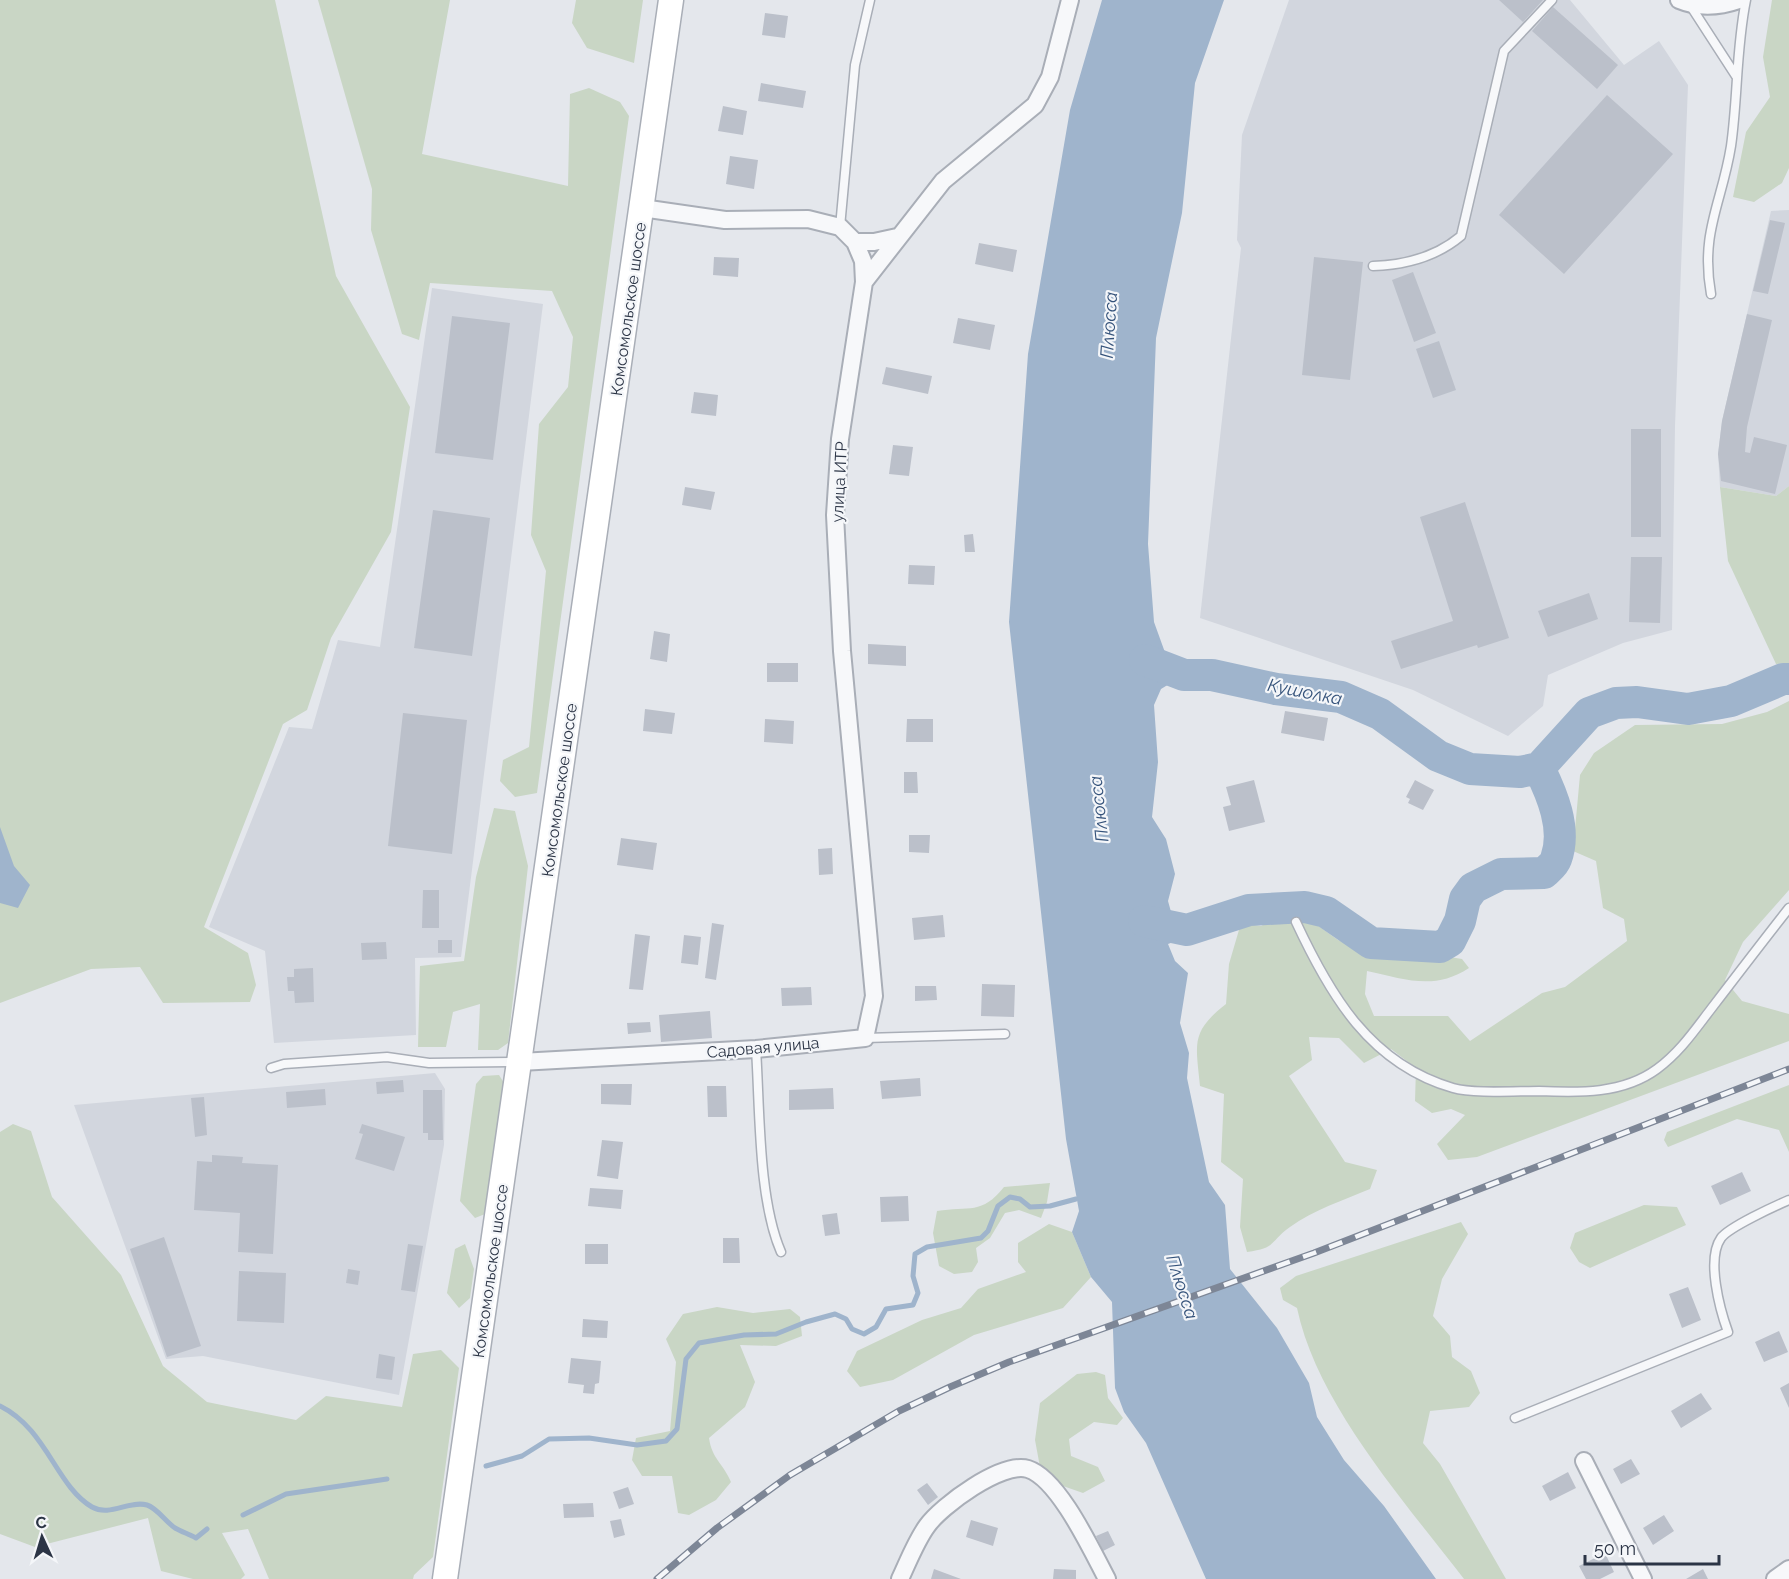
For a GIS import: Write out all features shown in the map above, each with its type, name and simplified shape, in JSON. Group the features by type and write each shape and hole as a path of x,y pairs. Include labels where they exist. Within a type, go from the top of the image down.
{"main road":[{"name":"Комсомольское шоссе","path":"445,1579 671,0"}],"street":[{"name":"улица ИТР","path":"865,1038 874,996 842,651 835,515 840,439 864,282 897,237 944,181 1035,105 1050,76 1070,0"},
{"path":"1684,2 1724,6 1739,0"},
{"path":"642,208 726,220 808,219 840,227 855,242 863,261 864,282"},
{"path":"855,242 874,242 897,237"},
{"name":"Садовая улица","path":"520,1062 756,1049 865,1038"},
{"path":"1584,1461 1643,1579"},
{"path":"900,1579 927,1526 951,1502 1007,1470 1028,1469 1054,1488 1079,1527 1107,1579"},
{"path":"1774,1579 1789,1569"}],"lane":[{"path":"840,227 855,65 870,0"},
{"path":"1373,266 1395,266 1443,251 1461,236 1504,51 1552,0"},
{"path":"1711,294 1706,264 1708,234 1731,146 1739,32 1746,0"},
{"path":"1684,2 1736,76"},
{"path":"1296,922 1323,978 1336,998 1385,1053 1407,1070 1455,1089 1578,1093 1621,1087 1655,1071 1682,1049 1789,908"},
{"name":"Садовая улица","path":"865,1038 1005,1034"},
{"path":"756,1049 771,1229 781,1252"},
{"path":"271,1068 284,1064 387,1056 429,1063 520,1062"},
{"path":"1515,1418 1728,1332 1720,1309 1715,1249 1722,1236 1789,1200"}],"shaded area":[{"path":"1289,0 1570,0 1624,65 1659,41 1688,85 1675,426 1672,630 1623,643 1548,675 1543,706 1508,736 1413,690 1200,618 1241,248 1237,240 1242,135"},
{"path":"1789,210 1789,486 1776,496 1720,487 1718,454 1722,421 1771,211"},
{"path":"432,288 543,304 461,957 415,958 416,1035 274,1043 265,951 209,927 289,727 312,729 338,640 380,647"},
{"path":"435,1073 445,1089 444,1145 399,1395 203,1356 166,1359 74,1105"}],"green space":[{"path":"0,0 275,0 336,276 410,407 391,532 331,638 307,710 283,724 204,927 248,953 256,985 250,1002 163,1003 140,967 91,969 0,1003"},
{"path":"318,0 450,0 422,154 568,186 570,94 589,88 620,102 629,116 537,793 515,797 500,781 503,760 529,747 546,571 531,535 539,424 568,387 573,337 552,291 430,283 419,340 402,334 371,230 372,189"},
{"path":"576,0 643,0 634,63 587,48 572,23"},
{"path":"1772,0 1789,0 1789,168 1782,183 1754,202 1733,197 1746,132 1770,97 1763,57"},
{"path":"1789,486 1789,663 1776,664 1728,561 1720,487 1776,496"},
{"path":"1789,701 1789,890 1743,942 1725,980 1742,1001 1789,1014 1789,1041 1477,1157 1448,1160 1437,1144 1465,1115 1451,1109 1432,1113 1415,1101 1416,1068 1391,1049 1364,1063 1339,1038 1309,1037 1312,1060 1289,1076 1345,1162 1377,1170 1370,1189 1309,1215 1283,1232 1272,1244 1263,1249 1247,1252 1240,1227 1243,1179 1221,1162 1224,1094 1200,1086 1197,1059 1201,1031 1214,1014 1226,1004 1229,964 1241,923 1261,926 1282,915 1313,922 1338,940 1370,953 1412,951 1462,959 1469,968 1456,975 1431,981 1407,980 1367,971 1365,994 1374,1016 1448,1016 1470,1041 1542,993 1565,987 1627,941 1624,919 1603,908 1596,861 1573,851 1580,775 1594,753 1635,725 1722,724 1767,712"},
{"path":"494,808 515,811 528,866 508,1043 498,1050 478,1050 480,1004 453,1012 446,1047 418,1047 420,966 464,961 476,877"},
{"path":"499,1075 504,1083 485,1214 475,1218 460,1201 476,1084 483,1076"},
{"path":"1789,1085 1789,1152 1779,1130 1737,1119 1668,1147 1664,1140 1667,1132"},
{"path":"13,1124 31,1131 52,1197 121,1275 163,1366 207,1402 296,1420 326,1396 402,1407 413,1354 441,1350 459,1368 433,1557 414,1575 413,1579 269,1579 248,1529 222,1533 245,1575 241,1579 193,1579 161,1571 148,1518 35,1547 0,1534 0,1132"},
{"path":"1050,1183 1047,1202 1041,1218 1019,1210 1005,1213 990,1238 976,1248 978,1262 972,1272 954,1274 939,1266 933,1233 937,1211 982,1206 1004,1187"},
{"path":"1644,1205 1677,1207 1686,1225 1590,1268 1579,1262 1570,1248 1575,1233"},
{"path":"1461,1222 1468,1234 1442,1279 1433,1316 1450,1336 1452,1357 1471,1371 1480,1393 1469,1407 1430,1411 1423,1443 1440,1464 1506,1579 1464,1579 1416,1518 1343,1416 1307,1344 1297,1308 1283,1300 1280,1288 1296,1276"},
{"path":"1049,1224 1072,1232 1091,1277 1063,1308 974,1335 893,1380 860,1387 847,1371 857,1351 922,1320 961,1308 978,1289 1026,1272 1018,1262 1018,1243"},
{"path":"465,1244 474,1269 470,1298 459,1308 447,1293 455,1249"},
{"path":"717,1307 753,1313 790,1309 800,1317 802,1336 776,1346 740,1345 755,1382 745,1407 709,1438 715,1456 731,1482 716,1500 689,1515 678,1513 672,1476 642,1476 632,1460 636,1438 670,1431 676,1362 666,1339 683,1314"},
{"path":"1096,1372 1105,1375 1108,1398 1123,1418 1117,1425 1094,1422 1069,1439 1071,1456 1098,1467 1105,1481 1083,1493 1063,1486 1040,1467 1035,1440 1040,1403 1077,1374"}],"water":[{"name":"Плюсса","path":"1102,0 1224,0 1195,83 1182,213 1156,338 1148,544 1154,622 1167,658 1184,675 1161,689 1154,705 1158,762 1152,817 1166,839 1175,874 1168,901 1173,919 1187,930 1181,939 1168,944 1175,961 1188,973 1180,1023 1189,1053 1187,1078 1209,1182 1225,1205 1230,1269 1277,1328 1309,1383 1317,1417 1344,1460 1384,1506 1436,1579 1206,1579 1146,1443 1124,1412 1115,1388 1112,1302 1091,1277 1072,1232 1079,1211 1066,1139 1009,622 1028,354 1070,110"},
{"path":"0,827 14,866 30,885 18,908 0,903"}],"building":[{"path":"1499,0 1543,0 1523,22"},
{"path":"1553,7 1618,65 1597,89 1532,31"},
{"path":"765,13 788,16 785,38 762,35"},
{"path":"761,83 806,91 803,108 758,101"},
{"path":"1607,95 1673,154 1564,274 1499,215"},
{"path":"723,106 747,111 743,135 718,131"},
{"path":"730,156 758,160 754,189 726,184"},
{"path":"1770,220 1785,223 1768,294 1753,291"},
{"path":"979,243 1017,250 1013,272 975,264"},
{"path":"714,257 739,258 738,277 713,275"},
{"path":"1314,257 1363,262 1350,380 1302,375"},
{"path":"1413,272 1436,333 1414,342 1392,280"},
{"path":"1747,314 1772,320 1747,427 1745,452 1750,453 1754,437 1787,445 1775,494 1721,481 1718,454 1722,421"},
{"path":"452,316 510,323 493,460 435,453"},
{"path":"958,318 995,325 990,350 953,343"},
{"path":"1439,341 1456,390 1433,398 1416,349"},
{"path":"886,367 932,376 928,394 882,384"},
{"path":"694,392 718,395 716,416 691,413"},
{"path":"1631,429 1661,429 1661,537 1631,537"},
{"path":"893,445 913,447 909,476 889,474"},
{"path":"685,487 715,492 711,510 682,505"},
{"path":"1465,502 1509,638 1478,648 1477,645 1401,669 1391,641 1453,621 1420,517"},
{"path":"433,510 490,518 472,656 414,648"},
{"path":"973,534 975,552 965,552 964,535"},
{"path":"1631,557 1662,557 1660,623 1629,622"},
{"path":"909,565 935,566 934,585 908,584"},
{"path":"1589,593 1598,619 1548,637 1538,611"},
{"path":"654,631 670,634 667,662 650,659"},
{"path":"868,644 906,646 906,666 868,664"},
{"path":"767,663 798,663 798,682 767,682"},
{"path":"645,709 675,713 672,734 643,731"},
{"path":"1285,711 1328,718 1324,741 1281,733"},
{"path":"403,713 467,720 452,854 388,846"},
{"path":"765,719 794,721 793,744 764,742"},
{"path":"907,719 933,719 933,742 906,742"},
{"path":"904,772 917,772 918,793 904,793"},
{"path":"1254,780 1265,822 1229,831 1223,807 1231,805 1226,787"},
{"path":"1415,780 1434,790 1423,810 1408,803 1410,799 1406,797"},
{"path":"909,835 930,835 929,853 909,852"},
{"path":"621,838 657,843 653,870 617,865"},
{"path":"832,848 833,874 819,875 818,849"},
{"path":"423,890 439,890 439,928 422,928"},
{"path":"943,915 945,937 914,940 912,918"},
{"path":"712,923 724,925 716,980 705,978"},
{"path":"635,934 650,936 643,990 629,989"},
{"path":"684,935 701,937 698,965 681,963"},
{"path":"438,940 452,940 452,953 438,953"},
{"path":"386,942 387,959 362,960 361,943"},
{"path":"313,968 314,1002 295,1003 294,991 288,991 287,977 294,977 294,969"},
{"path":"982,984 1015,985 1014,1017 981,1016"},
{"path":"915,986 936,986 937,1000 915,1001"},
{"path":"811,987 812,1005 782,1006 781,988"},
{"path":"710,1011 712,1038 661,1042 659,1015"},
{"path":"650,1022 651,1032 628,1034 627,1023"},
{"path":"920,1078 921,1096 882,1099 880,1081"},
{"path":"403,1080 404,1092 377,1094 376,1082"},
{"path":"601,1084 632,1084 631,1105 601,1104"},
{"path":"707,1086 726,1086 727,1117 708,1117"},
{"path":"833,1088 834,1109 789,1110 789,1090"},
{"path":"325,1089 326,1105 287,1108 286,1092"},
{"path":"423,1090 442,1090 443,1140 428,1140 428,1133 423,1133"},
{"path":"204,1097 207,1135 195,1137 191,1098"},
{"path":"362,1124 405,1137 394,1171 355,1159 363,1134 359,1133"},
{"path":"602,1140 623,1142 618,1179 597,1176"},
{"path":"212,1155 243,1157 242,1163 278,1165 273,1254 238,1252 240,1213 194,1210 197,1161 212,1162"},
{"path":"1742,1172 1751,1191 1720,1205 1711,1186"},
{"path":"590,1188 623,1190 621,1209 588,1206"},
{"path":"908,1196 909,1221 881,1222 880,1197"},
{"path":"837,1213 840,1234 825,1236 822,1215"},
{"path":"164,1237 201,1346 167,1357 130,1249"},
{"path":"723,1238 739,1238 740,1263 723,1263"},
{"path":"408,1244 423,1246 415,1292 401,1290"},
{"path":"585,1244 608,1244 608,1264 585,1264"},
{"path":"348,1269 360,1271 358,1285 346,1283"},
{"path":"239,1271 286,1273 284,1323 237,1321"},
{"path":"1688,1287 1701,1320 1682,1328 1669,1294"},
{"path":"583,1319 608,1321 607,1338 582,1337"},
{"path":"1779,1331 1788,1352 1764,1362 1755,1342"},
{"path":"379,1354 395,1357 392,1380 376,1378"},
{"path":"571,1358 601,1361 599,1383 595,1384 594,1394 583,1393 584,1385 568,1383"},
{"path":"1789,1383 1789,1408 1780,1388"},
{"path":"1701,1393 1712,1409 1681,1428 1671,1411"},
{"path":"1631,1459 1640,1474 1621,1484 1613,1469"},
{"path":"1568,1472 1576,1488 1550,1501 1542,1486"},
{"path":"927,1483 938,1497 928,1505 917,1490"},
{"path":"628,1487 634,1504 619,1509 613,1492"},
{"path":"593,1503 594,1517 564,1518 563,1504"},
{"path":"1664,1515 1674,1531 1653,1545 1643,1528"},
{"path":"621,1519 625,1535 614,1538 610,1521"},
{"path":"971,1520 998,1528 993,1546 966,1537"},
{"path":"1108,1531 1115,1545 1103,1551 1096,1536"},
{"path":"1605,1553 1614,1572 1600,1579 1586,1579 1579,1566"},
{"path":"934,1569 961,1579 931,1579"},
{"path":"1054,1569 1076,1570 1076,1579 1053,1579"},
{"path":"1703,1569 1708,1579 1686,1579"}],"waterway":[{"name":"Кушолка","path":"1145,660 1184,675 1212,675 1276,689 1341,697 1380,714 1438,756 1470,769 1520,772 1539,768 1589,713 1616,703 1637,702 1688,709 1731,701 1783,679 1789,679"},
{"name":"Кушолка","path":"1144,921 1187,930 1249,910 1305,907 1326,912 1371,943 1440,947 1450,941 1460,921 1465,899 1473,888 1501,874 1544,873 1555,861 1559,848 1559,824 1553,800 1539,768"},
{"path":"486,1466 522,1456 549,1439 589,1438 637,1445 666,1441 677,1429 686,1359 699,1343 744,1335 776,1334 835,1314 846,1319 852,1329 864,1334 876,1327 886,1309 913,1305 918,1293 913,1276 915,1254 927,1247 981,1238 988,1231 998,1206 1010,1197 1020,1199 1030,1207 1050,1206 1076,1199"},
{"path":"0,1406 16,1416 29,1429 69,1486 92,1507 106,1510 140,1504 147,1505 175,1528 196,1538 207,1529"},
{"path":"243,1515 286,1494 387,1479"}],"railway":[{"path":"657,1579 717,1528 790,1475 899,1411 950,1387 1009,1362 1314,1253 1789,1069"}]}
